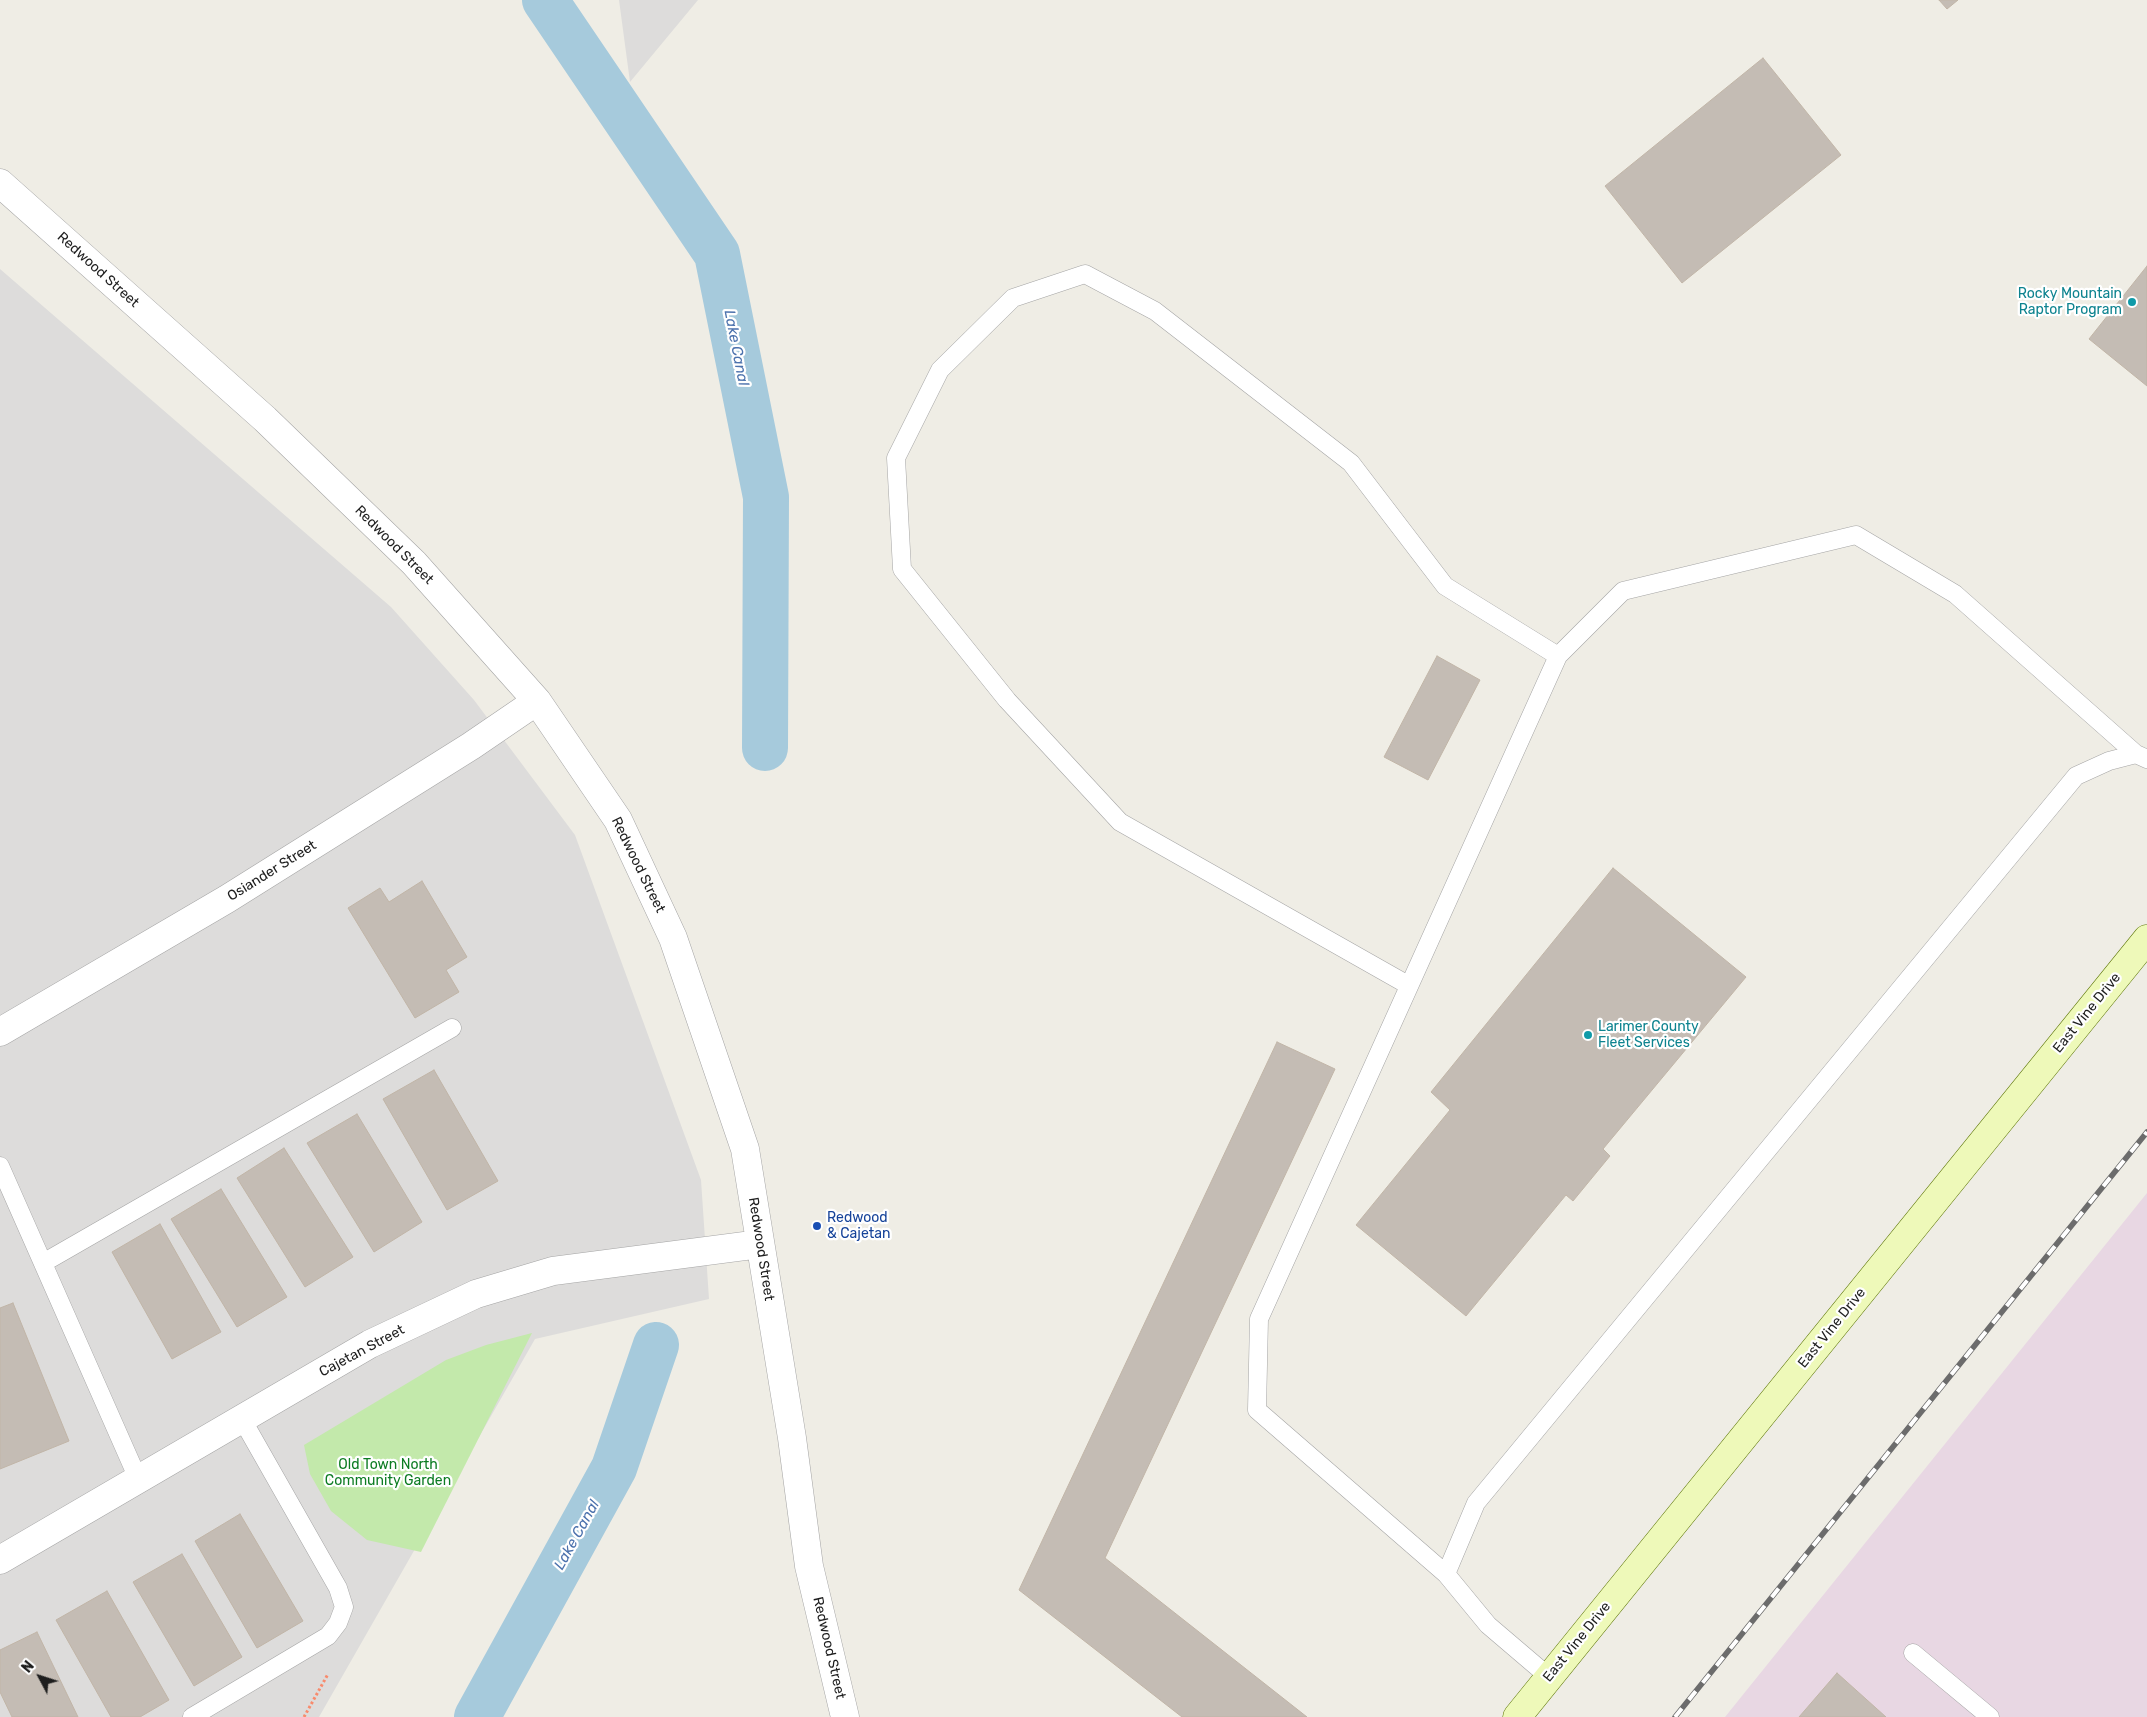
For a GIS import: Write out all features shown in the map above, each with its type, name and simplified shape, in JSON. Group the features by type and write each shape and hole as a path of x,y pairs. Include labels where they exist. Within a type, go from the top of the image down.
{"main road":[{"name":"East Vine Drive","path":"1517,1717 2147,939"}],"street":[{"name":"Redwood Street","path":"0,183 265,418 414,563 537,701 618,820 673,938 745,1149 810,1566 845,1717"},
{"name":"Osiander Street","path":"0,1032 227,899 471,746 537,701"},
{"name":"Cajetan Street","path":"0,1560 139,1481 370,1344 476,1294 553,1271 760,1244"}],"lane":[{"path":"1408,986 1120,822 1007,700 902,569 896,458 940,370 1013,298 1085,274 1155,311 1351,463 1445,586 1558,656"},
{"path":"1549,1677 1488,1625 1446,1574 1257,1410 1259,1320 1558,656 1623,591 1856,535 1955,594 2141,757"},
{"path":"1446,1574 1476,1503 2076,776 2109,761 2141,757"},
{"path":"43,1263 452,1028"},
{"path":"0,1166 139,1481"},
{"path":"192,1717 328,1636 338,1623 344,1606 338,1588 242,1419"},
{"path":"1913,1653 1990,1717"}],"shaded area":[{"path":"619,0 698,0 630,82"},
{"path":"0,269 391,607 474,700 575,835 701,1180 709,1299 535,1339 319,1717 0,1717"},
{"path":"2147,1193 2147,1717 1725,1717"}],"green space":[{"name":"Old Town North Community Garden","path":"532,1333 421,1552 367,1540 331,1511 310,1474 304,1445 446,1360 486,1345"}],"building":[{"path":"1939,0 1958,0 1947,9"},
{"path":"1763,58 1841,155 1682,283 1605,186"},
{"name":"Rocky Mountain Raptor Program","path":"2147,266 2147,386 2089,339"},
{"path":"1437,656 1480,680 1428,780 1384,757"},
{"name":"Larimer County Fleet Services","path":"1613,868 1746,977 1603,1149 1610,1156 1573,1201 1566,1195 1466,1316 1356,1225 1450,1110 1431,1092"},
{"path":"422,881 467,957 446,970 459,992 415,1018 348,908 380,888 389,902"},
{"path":"1277,1042 1335,1069 1105,1558 1307,1717 1182,1717 1019,1590"},
{"path":"434,1070 498,1181 447,1210 383,1099"},
{"path":"357,1114 422,1222 374,1252 307,1143"},
{"path":"284,1148 353,1257 305,1287 237,1178"},
{"path":"221,1189 287,1297 237,1327 171,1219"},
{"path":"160,1224 221,1332 172,1359 112,1252"},
{"path":"13,1303 69,1441 0,1469 0,1308"},
{"path":"240,1514 303,1621 257,1648 195,1541"},
{"path":"182,1554 242,1657 194,1686 133,1582"},
{"path":"107,1591 169,1700 140,1717 111,1717 56,1620"},
{"path":"37,1632 78,1717 12,1717 0,1692 0,1650"},
{"path":"1837,1673 1886,1717 1799,1717"}],"waterway":[{"name":"Lake Canal","path":"545,0 717,254 766,497 765,748"},
{"name":"Lake Canal","path":"477,1717 614,1468 656,1345"}],"railway":[{"path":"1675,1717 2147,1132"}],"place":[{"name":"Rocky Mountain Raptor Program","path":"2132,302"},
{"name":"Larimer County Fleet Services","path":"1588,1035"},
{"name":"Redwood & Cajetan","path":"817,1226"}]}
